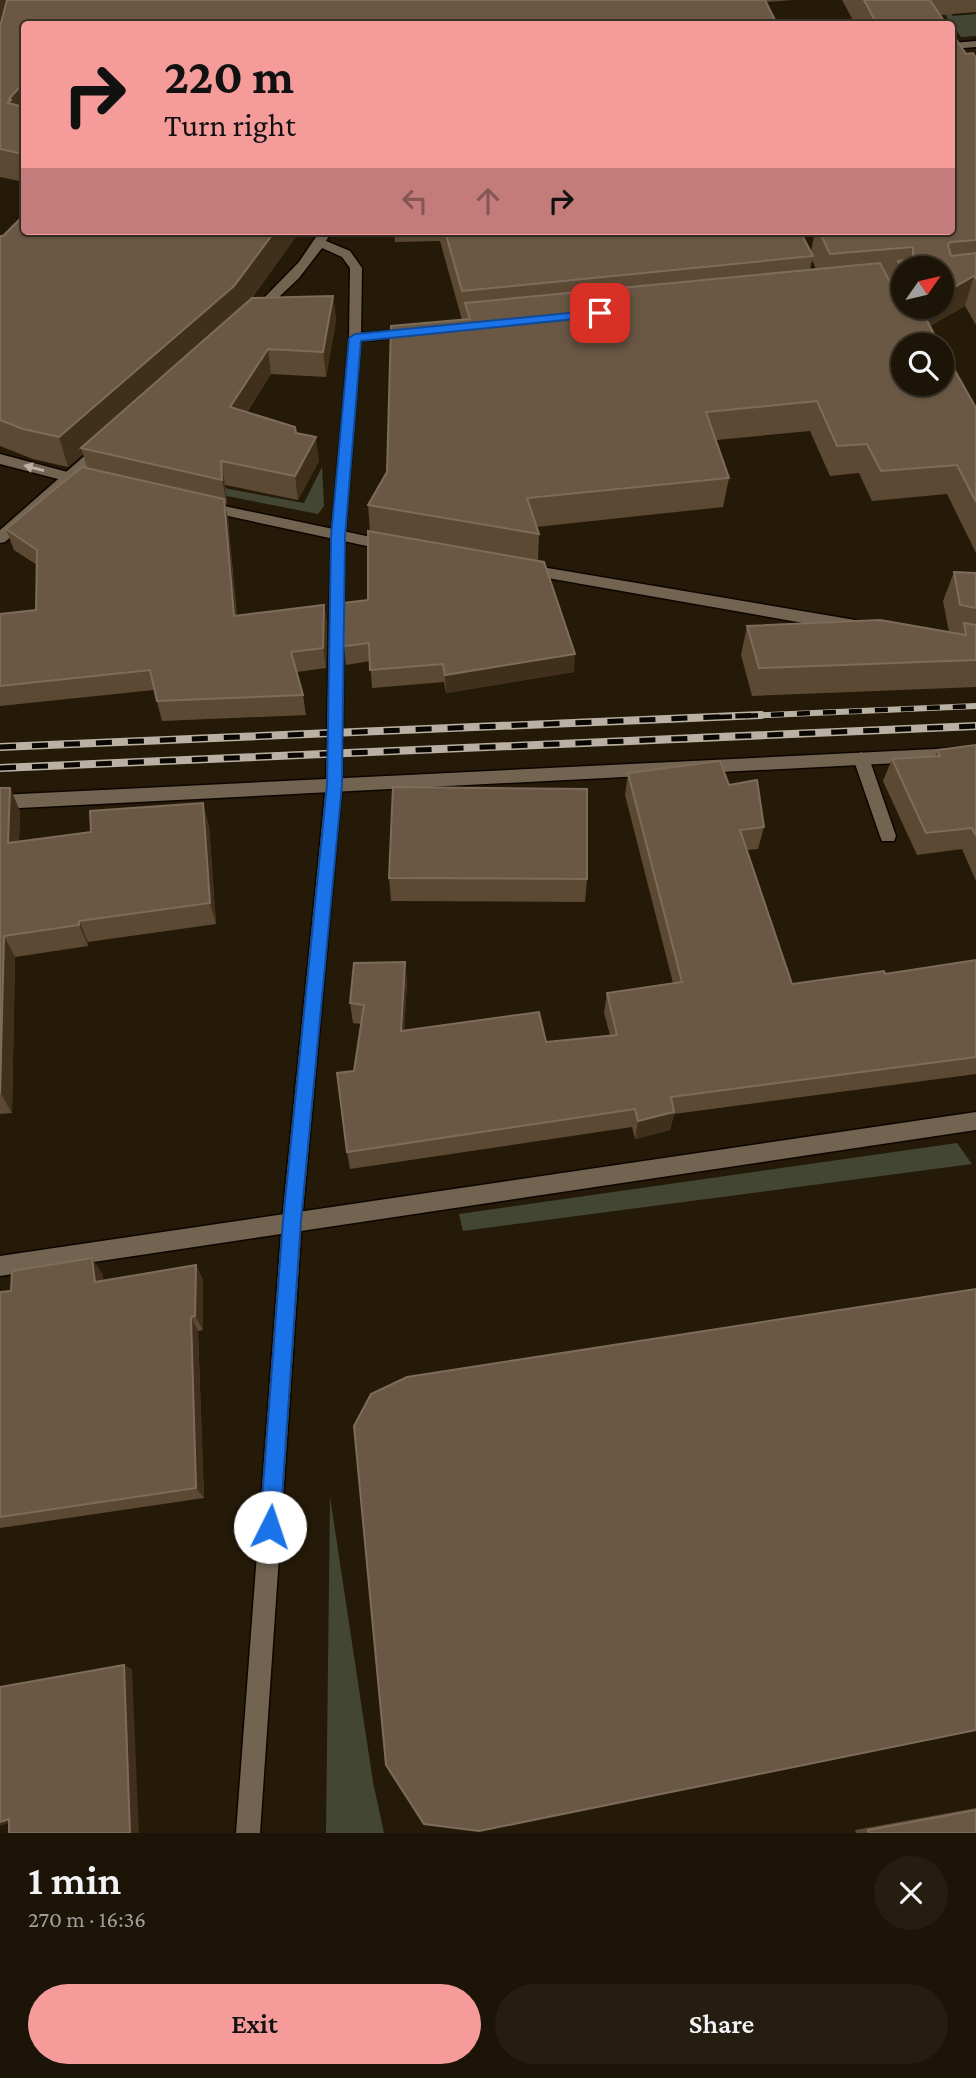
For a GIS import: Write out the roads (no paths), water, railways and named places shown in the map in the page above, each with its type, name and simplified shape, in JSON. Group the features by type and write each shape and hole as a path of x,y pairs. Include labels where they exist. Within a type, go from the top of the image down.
{"street":[{"path":"955,53 976,44"},
{"path":"243,324 283,288 323,237 346,254 356,268 355,338 338,537 334,785 292,1221 248,1833"},
{"path":"355,338 423,331"},
{"path":"0,538 111,441"},
{"path":"0,459 96,483"},
{"path":"190,504 338,537 407,549"},
{"path":"503,565 871,629"},
{"path":"0,802 976,753"},
{"path":"861,758 888,836"},
{"path":"0,1266 976,1121"}],"railway":[{"path":"719,717 976,706"},
{"path":"0,747 761,715"},
{"path":"0,768 976,726"}]}
